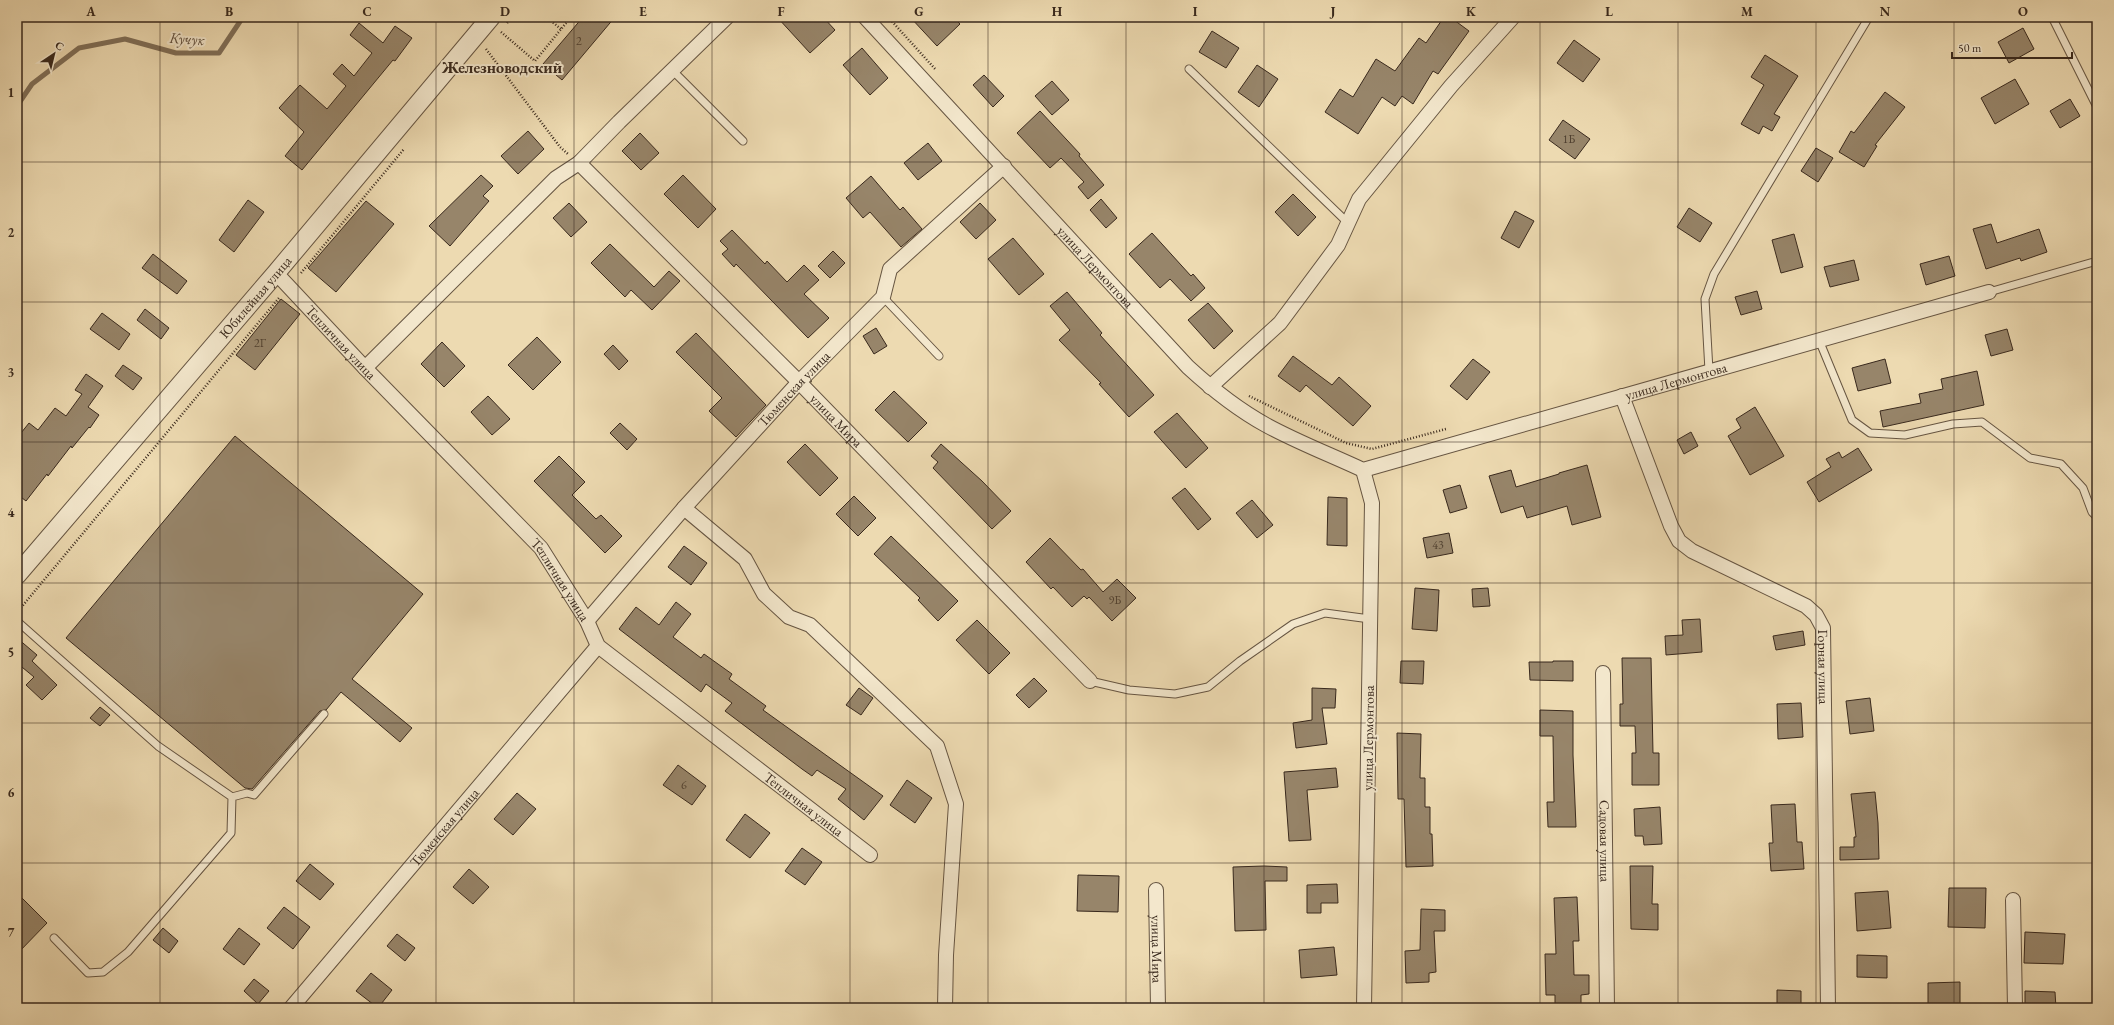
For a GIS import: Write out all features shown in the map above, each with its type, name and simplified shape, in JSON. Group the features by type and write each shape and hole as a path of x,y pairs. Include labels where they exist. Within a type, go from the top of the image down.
{"street":[{"path":"365,368 556,178 580,163 619,122 727,17"},
{"name":"улица Лермонтова","path":"865,17 1188,367 1210,388 1230,403 1266,425 1363,470 1990,292"},
{"path":"1210,388 1280,323 1338,245 1359,199 1451,86 1513,17"},
{"name":"Юбилейная улица","path":"17,575 276,273 495,24"},
{"name":"улица Мира","path":"580,163 799,382 1090,681"},
{"path":"883,297 890,269 1004,166"},
{"name":"Тепличная улица","path":"276,273 365,368 541,548 587,621 598,646 870,855"},
{"name":"Тюменская улица","path":"587,621 684,508 799,382 883,297"},
{"name":"Горная улица","path":"1622,396 1670,526 1679,541 1692,551 1806,606 1816,615 1823,628 1828,1008"},
{"name":"улица Лермонтова","path":"1363,470 1372,503 1364,1008"},
{"path":"684,508 745,559 764,594 789,617 810,625 937,746 956,804 946,955 945,1008"},
{"name":"Тюменская улица","path":"292,1008 598,646"},
{"name":"Садовая улица","path":"1603,673 1607,1008"},
{"name":"улица Мира","path":"1156,890 1158,1008"},
{"path":"2013,900 2015,1008"}],"lane":[{"path":"1709,372 1705,299 1714,274 1869,17"},
{"path":"2052,17 2097,107"},
{"path":"1189,69 1348,223"},
{"path":"672,70 743,141"},
{"path":"1990,292 2097,261"},
{"path":"883,297 939,356"},
{"path":"1819,340 1852,420 1870,433 1905,435 1953,424 1982,422 2030,458 2061,464 2083,488 2092,512 2097,517"},
{"path":"1090,681 1130,690 1175,694 1208,688 1240,661 1293,624 1325,612 1370,618"},
{"path":"17,621 158,746 232,797 247,793 254,796 324,714"},
{"path":"54,938 88,973 103,972 128,952 231,834 232,797"}],"path":[{"path":"495,24 512,17"},
{"path":"546,17 561,29"},
{"path":"495,24 535,61 571,17"},
{"path":"888,17 942,76"},
{"path":"495,24 496,37"},
{"path":"481,55 489,45"},
{"path":"486,49 560,147 580,163"},
{"path":"17,612 405,148"},
{"path":"1246,394 1346,442 1372,448 1449,428"}],"building":[{"path":"583,17 615,17 562,80 543,64"},
{"path":"777,17 823,17 835,30 810,53"},
{"path":"910,17 953,17 960,24 937,46"},
{"path":"1444,17 1450,17 1469,31 1438,74 1433,71 1413,104 1402,96 1395,106 1382,97 1358,134 1325,112 1340,89 1353,97 1376,59 1395,71 1419,38 1426,43"},
{"path":"359,23 383,43 395,26 412,38 395,61 393,60 302,170 285,156 304,132 279,108 300,85 327,109 346,86 333,74 342,64 354,76 372,53 350,35"},
{"path":"2023,28 2034,49 2009,63 1998,42"},
{"path":"1212,31 1239,48 1226,68 1199,52"},
{"path":"1574,40 1600,59 1583,82 1557,63"},
{"path":"862,48 888,78 870,95 843,65"},
{"path":"1765,55 1798,76 1774,114 1780,117 1772,131 1763,126 1759,134 1741,124 1764,85 1751,77"},
{"path":"1257,65 1278,79 1259,107 1238,92"},
{"path":"984,75 1004,96 993,107 973,85"},
{"path":"2015,79 2029,104 1995,124 1981,98"},
{"path":"1052,81 1069,100 1052,115 1035,96"},
{"path":"1885,92 1905,107 1875,145 1877,146 1864,167 1839,152 1851,131 1854,133"},
{"path":"2070,99 2080,116 2060,128 2050,111"},
{"path":"1040,111 1080,154 1079,156 1104,185 1088,199 1078,187 1084,182 1061,158 1050,168 1017,133"},
{"path":"1563,120 1590,139 1575,159 1549,140"},
{"path":"528,131 544,149 518,174 501,156"},
{"path":"640,133 659,153 641,170 622,151"},
{"path":"928,143 942,161 918,180 904,163"},
{"path":"1816,148 1833,158 1818,182 1801,171"},
{"path":"481,175 493,186 483,196 489,201 450,246 429,226"},
{"path":"683,175 716,209 698,228 664,194"},
{"path":"871,176 900,210 903,207 922,229 901,247 870,212 863,218 846,198"},
{"path":"1293,194 1316,217 1298,236 1275,212"},
{"path":"1101,199 1117,218 1106,228 1090,210"},
{"path":"248,200 264,212 234,252 219,240"},
{"path":"366,201 394,224 336,292 308,268"},
{"path":"569,203 587,222 571,237 553,218"},
{"path":"980,203 996,220 976,239 960,222"},
{"path":"1689,208 1712,223 1700,242 1677,227"},
{"path":"1515,211 1534,221 1519,248 1501,238"},
{"path":"1991,224 1997,243 2039,229 2047,252 2021,261 2020,258 1986,269 1973,229"},
{"path":"732,230 765,264 767,261 787,282 804,265 819,280 804,294 829,318 808,338 736,264 734,267 722,254 728,249 720,241"},
{"path":"1152,233 1191,276 1193,274 1205,288 1191,301 1170,279 1160,288 1129,254"},
{"path":"1794,234 1803,267 1781,273 1772,240"},
{"path":"1013,238 1044,274 1019,295 988,259"},
{"path":"610,244 654,287 669,271 680,281 652,310 631,290 625,297 591,263"},
{"path":"833,251 845,263 830,278 818,266"},
{"path":"153,254 187,281 177,294 142,268"},
{"path":"1949,256 1955,276 1926,285 1920,264"},
{"path":"1854,260 1859,280 1830,287 1824,267"},
{"path":"1757,291 1762,309 1741,315 1735,297"},
{"path":"1067,292 1102,333 1100,335 1154,395 1129,417 1099,384 1101,383 1059,340 1070,330 1050,306"},
{"path":"281,299 300,314 255,370 236,355"},
{"path":"1208,303 1233,331 1214,349 1188,320"},
{"path":"145,309 169,328 161,339 137,320"},
{"path":"102,313 130,334 119,350 90,329"},
{"path":"876,328 887,346 874,354 863,336"},
{"path":"2007,329 2013,350 1991,356 1985,335"},
{"path":"696,333 766,405 736,437 709,411 722,398 676,352"},
{"path":"537,337 561,362 533,390 508,365"},
{"path":"442,342 465,366 444,387 421,364"},
{"path":"613,345 628,361 619,370 604,354"},
{"path":"1293,356 1332,385 1339,377 1371,406 1353,426 1306,385 1300,392 1278,376"},
{"path":"1473,359 1490,372 1467,400 1450,386"},
{"path":"1885,359 1891,383 1858,391 1852,368"},
{"path":"123,365 142,378 133,390 115,376"},
{"path":"1977,371 1984,405 1883,427 1880,411 1921,403 1919,394 1943,389 1941,379"},
{"path":"86,374 103,386 88,407 99,415 90,428 89,427 72,448 71,446 26,501 17,494 17,438 29,423 38,430 55,408 66,416 82,394 75,390"},
{"path":"894,391 927,423 908,442 875,410"},
{"path":"488,396 510,419 492,435 471,412"},
{"path":"1755,407 1784,456 1750,475 1728,436 1741,428 1736,419"},
{"path":"1177,413 1208,448 1186,468 1154,432"},
{"path":"620,423 637,439 627,450 610,433"},
{"path":"1691,432 1698,446 1684,454 1677,440"},
{"path":"235,436 423,594 352,679 412,728 400,742 341,692 326,710 320,711 252,789 245,788 66,638"},
{"path":"805,444 838,478 820,496 787,462"},
{"path":"941,444 982,481 1011,511 992,529 933,468 938,462 931,456"},
{"path":"1858,448 1872,470 1819,502 1807,482 1831,467 1826,459 1839,452 1842,458"},
{"path":"559,456 585,482 572,495 596,519 601,515 622,536 605,553 534,481"},
{"path":"1587,465 1601,517 1572,525 1567,506 1527,518 1523,506 1501,513 1489,476 1511,470 1516,487"},
{"path":"1460,485 1467,508 1450,513 1443,490"},
{"path":"1185,488 1211,519 1198,530 1172,498"},
{"path":"854,496 876,518 858,536 836,514"},
{"path":"1328,497 1347,498 1347,546 1327,545"},
{"path":"1252,500 1273,525 1257,538 1236,513"},
{"path":"1449,533 1453,553 1427,558 1423,538"},
{"path":"891,536 958,601 938,621 918,600 920,598 874,554"},
{"path":"1050,538 1081,570 1083,569 1103,592 1117,579 1136,598 1112,621 1089,597 1087,599 1084,596 1072,607 1053,587 1051,589 1026,562"},
{"path":"684,546 707,563 691,585 668,567"},
{"path":"1415,588 1439,590 1437,631 1412,629"},
{"path":"1488,588 1490,606 1473,607 1472,589"},
{"path":"676,602 691,614 673,637 701,658 704,654 732,674 729,679 766,706 763,710 883,796 864,820 838,799 846,789 817,770 812,776 802,769 725,711 732,703 706,684 701,692 619,629 636,607 659,625"},
{"path":"1700,619 1702,652 1666,655 1665,636 1683,635 1682,620"},
{"path":"977,620 1010,653 989,674 956,640"},
{"path":"1803,631 1805,645 1776,650 1773,636"},
{"path":"17,638 37,655 32,661 57,685 42,700 26,685 34,677 17,663"},
{"path":"1622,658 1651,658 1653,753 1659,753 1659,785 1632,785 1632,753 1636,753 1635,726 1620,726 1620,704 1623,704"},
{"path":"1401,661 1424,661 1423,684 1400,683"},
{"path":"1573,661 1573,681 1530,680 1529,662"},
{"path":"1034,678 1047,691 1029,708 1016,695"},
{"path":"859,688 873,698 861,715 846,705"},
{"path":"1312,688 1336,689 1335,708 1322,708 1327,744 1296,748 1293,723 1312,720"},
{"path":"1870,698 1874,731 1850,734 1846,701"},
{"path":"1801,703 1803,737 1778,739 1777,704"},
{"path":"100,707 110,715 100,726 90,718"},
{"path":"1540,710 1573,711 1576,827 1548,827 1547,802 1554,802 1553,736 1540,736"},
{"path":"1397,733 1421,734 1420,778 1425,778 1425,807 1430,807 1430,834 1432,834 1433,866 1406,867 1404,799 1398,799"},
{"path":"678,765 706,786 692,805 663,785"},
{"path":"1336,768 1338,787 1307,790 1311,840 1289,841 1284,772"},
{"path":"907,780 932,798 915,823 890,805"},
{"path":"1875,792 1879,859 1840,860 1840,847 1854,847 1854,837 1856,837 1851,794"},
{"path":"517,793 536,809 513,835 494,819"},
{"path":"1795,804 1797,842 1802,842 1804,869 1771,871 1769,843 1773,843 1771,805"},
{"path":"1660,807 1662,844 1644,845 1643,836 1635,836 1634,809"},
{"path":"745,814 770,833 750,858 726,840"},
{"path":"802,848 822,862 805,885 785,871"},
{"path":"310,864 334,884 320,900 296,881"},
{"path":"1630,866 1653,866 1652,904 1658,904 1658,930 1631,929"},
{"path":"1233,867 1287,867 1287,881 1265,881 1266,930 1235,931"},
{"path":"469,869 489,887 473,904 453,887"},
{"path":"1078,875 1119,876 1118,912 1077,911"},
{"path":"1337,884 1338,903 1321,903 1321,913 1307,913 1307,885"},
{"path":"1949,888 1986,888 1985,928 1948,927"},
{"path":"1888,891 1891,928 1857,931 1855,893"},
{"path":"17,893 47,923 17,954"},
{"path":"1577,897 1579,941 1573,941 1574,975 1589,975 1589,994 1581,995 1581,1008 1555,1008 1555,995 1546,995 1545,954 1556,954 1554,898"},
{"path":"284,907 310,927 293,949 267,928"},
{"path":"1421,909 1445,910 1445,931 1434,931 1436,972 1429,973 1429,982 1406,983 1405,951 1420,950"},
{"path":"163,928 178,941 169,953 153,940"},
{"path":"239,928 260,944 244,965 223,949"},
{"path":"2025,932 2065,934 2063,964 2024,963"},
{"path":"397,934 415,948 405,961 387,946"},
{"path":"1334,947 1337,975 1301,978 1299,950"},
{"path":"1857,955 1887,956 1887,978 1857,977"},
{"path":"371,973 392,990 378,1008 356,991"},
{"path":"254,979 269,991 258,1004 244,991"},
{"path":"1960,982 1960,1008 1928,1008 1928,983"},
{"path":"1777,990 1801,991 1801,1008 1777,1008"},
{"path":"2025,991 2055,992 2056,1008 2025,1008"}],"waterway":[{"name":"Кучук","path":"17,106 32,84 79,48 125,39 176,53 219,53 243,17"}],"district":[{"name":"Железноводский","path":"502,67"}]}
